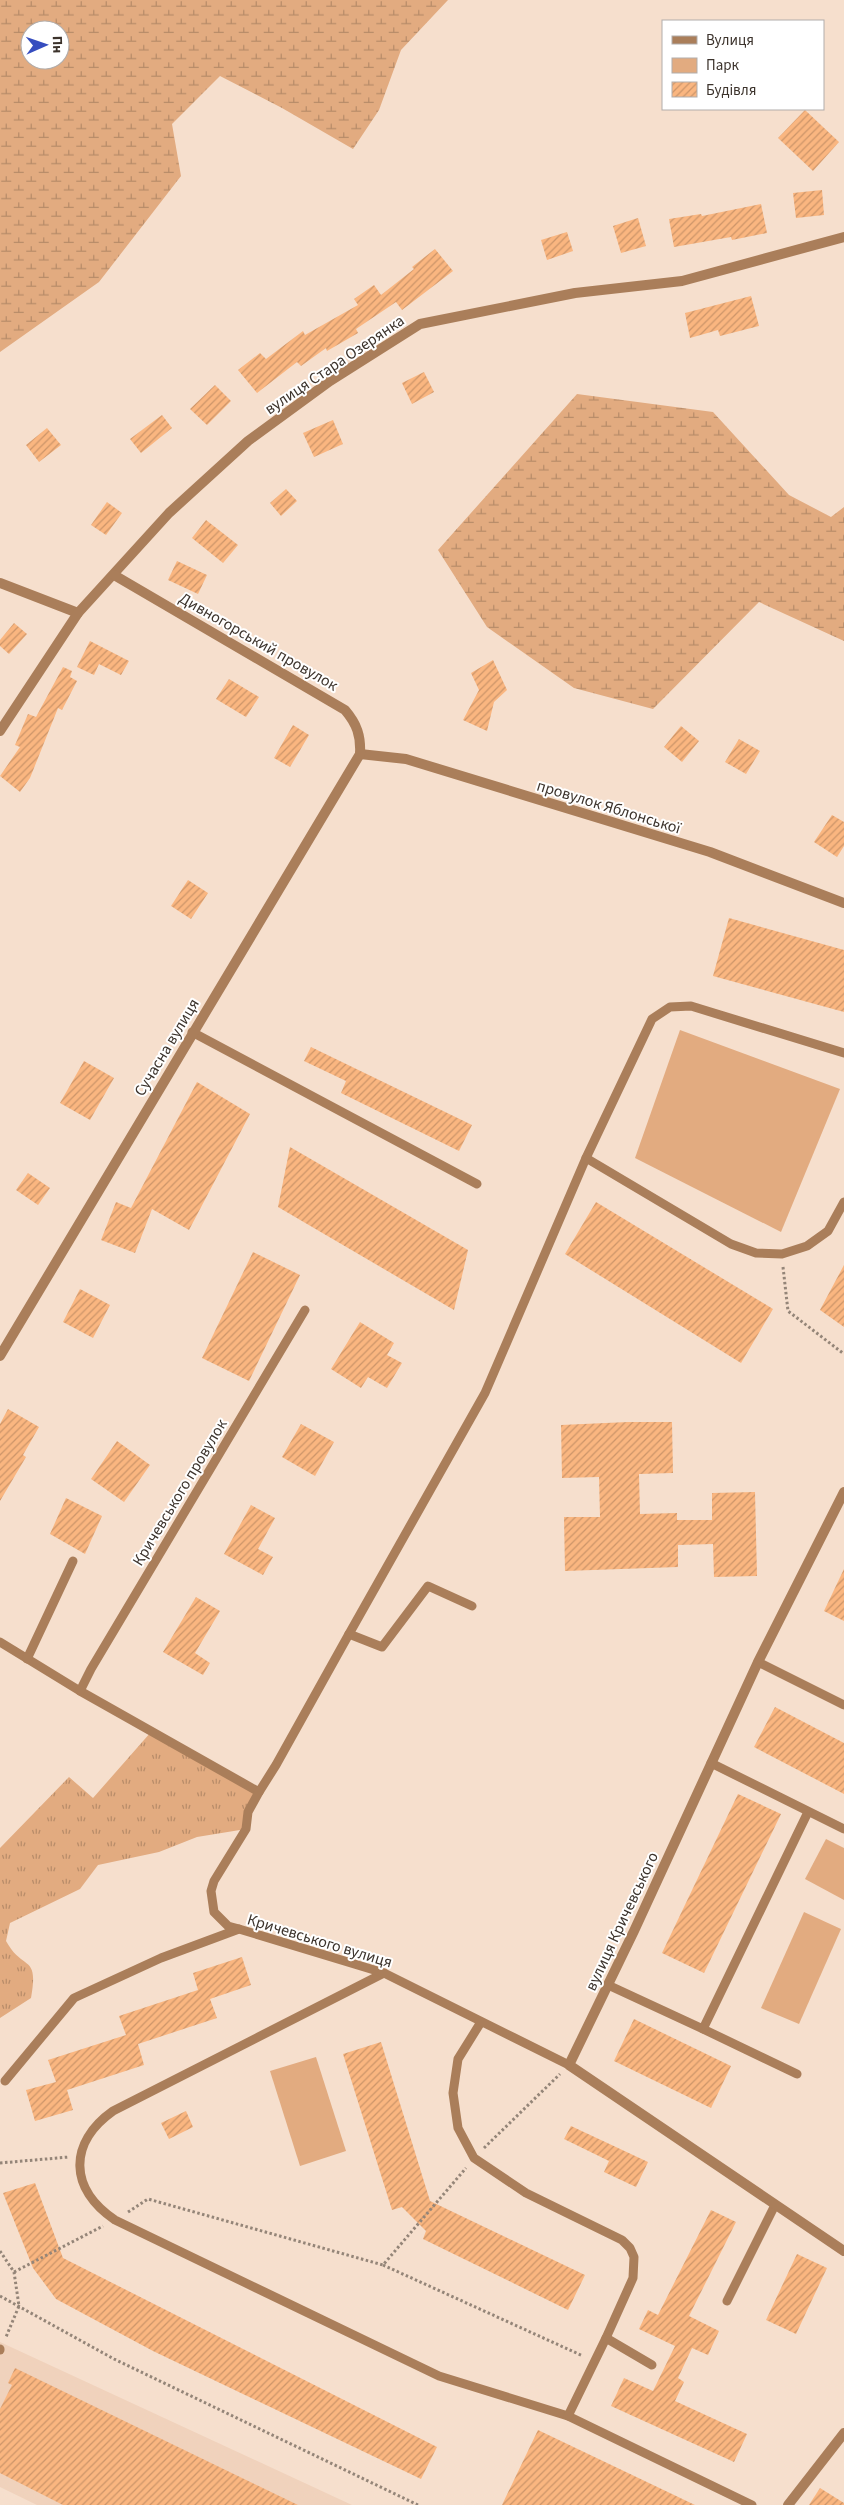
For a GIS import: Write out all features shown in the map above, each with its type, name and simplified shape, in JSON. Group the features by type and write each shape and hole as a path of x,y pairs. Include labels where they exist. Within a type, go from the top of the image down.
{"street":[{"name":"вулиця Стара Озерянка","path":"0,731 78,613 169,514 248,441 330,381 420,324 575,293 682,280 844,237"},
{"name":"Дивногорський провулок","path":"114,575 345,710 354,719 359,731 360,754"},
{"path":"0,583 78,613"},
{"name":"провулок Яблонської","path":"360,754 406,759 701,849 844,903"},
{"name":"Сучасна вулиця","path":"0,1356 192,1032 360,754"},
{"name":"вулиця Кричевського","path":"569,2064 712,1764 758,1662 844,1492"},
{"path":"569,2064 844,2251"},
{"path":"788,2505 844,2433"}],"lane":[{"path":"239,1929 220,1920 212,1907 211,1891 246,1829 248,1812 259,1792 485,1393 586,1158 645,1030 652,1019 670,1007 691,1006 844,1053"},
{"path":"192,1032 477,1184"},
{"path":"586,1158 731,1244 756,1253 782,1254 807,1246 828,1231 844,1202"},
{"name":"Кричевського провулок","path":"80,1691 90,1670 305,1310"},
{"path":"27,1659 73,1561"},
{"path":"348,1634 382,1647 428,1586 472,1606"},
{"path":"0,1642 80,1691 259,1792"},
{"path":"758,1662 844,1705"},
{"path":"712,1764 844,1829"},
{"path":"703,2029 808,1812"},
{"name":"Кричевського вулиця","path":"5,2081 74,1998 161,1958 239,1929 384,1973 569,2064"},
{"path":"384,1973 114,2111 98,2122 86,2138 80,2156 81,2175 87,2194 99,2209 115,2220 439,2376 568,2416 752,2505"},
{"path":"608,1985 797,2074"},
{"path":"481,2022 458,2059 453,2093 458,2128 474,2158 526,2193 613,2235 630,2248 635,2268 606,2338 593,2361 568,2416"},
{"path":"727,2300 775,2205"},
{"path":"606,2338 652,2365"}],"path":[{"path":"782,1254 788,1311 844,1354"},
{"path":"383,2265 474,2158 569,2064"},
{"path":"0,2163 80,2156"},
{"path":"14,2272 115,2220 148,2199 383,2265 593,2361"},
{"path":"0,2251 14,2272 19,2306 0,2349"},
{"path":"0,2296 114,2360 418,2505"}],"shaded area":[{"path":"0,2342 352,2505 37,2505 0,2487"}],"green space":[{"path":"0,0 448,0 401,50 379,110 353,149 282,108 220,76 172,124 181,176 99,282 0,352"},
{"path":"577,394 713,412 789,495 831,517 844,507 844,641 759,602 653,709 574,688 487,627 438,550"},
{"path":"680,1030 840,1089 781,1232 635,1158"},
{"path":"151,1732 259,1792 246,1829 197,1837 159,1852 98,1865 80,1889 10,1923 6,1941 12,1951 31,1968 33,1984 31,1998 0,2018 0,1848 69,1777 93,1798"},
{"path":"826,1839 844,1848 844,1900 805,1879"},
{"path":"804,1912 841,1929 799,2024 761,2008"},
{"path":"316,2057 346,2151 300,2166 270,2071"}],"building":[{"path":"805,110 839,142 813,171 778,138"},
{"path":"822,190 824,215 796,218 793,193"},
{"path":"761,204 767,233 732,240 731,237 674,247 669,219 701,214 702,216"},
{"path":"638,218 646,246 621,253 613,226"},
{"path":"567,232 573,251 547,260 541,240"},
{"path":"435,249 453,271 402,310 396,302 356,329 358,333 327,351 326,348 301,366 297,362 257,393 238,370 260,353 266,359 303,331 305,335 358,305 354,299 374,285 381,295 414,269 412,267"},
{"path":"751,296 759,326 720,336 718,330 690,338 685,313"},
{"path":"424,372 434,392 412,404 402,383"},
{"path":"215,385 231,401 207,425 190,409"},
{"path":"162,415 172,428 141,453 130,439"},
{"path":"333,420 343,444 314,457 303,433"},
{"path":"47,428 61,445 39,462 26,445"},
{"path":"286,489 297,501 281,516 270,503"},
{"path":"107,502 122,513 106,535 91,525"},
{"path":"206,520 238,545 223,563 192,538"},
{"path":"177,561 207,575 198,594 168,580"},
{"path":"14,623 27,634 9,654 0,646 0,640"},
{"path":"90,641 129,661 121,675 99,664 94,675 77,667"},
{"path":"493,660 507,690 494,702 487,731 463,720 479,690 471,673"},
{"path":"63,667 72,671 70,677 77,681 62,710 58,708 30,778 20,792 0,776 20,747 15,745 28,714 36,717"},
{"path":"229,679 259,697 246,717 216,699"},
{"path":"293,725 309,735 290,767 274,758"},
{"path":"681,726 699,741 682,762 664,747"},
{"path":"739,739 760,751 746,774 725,762"},
{"path":"832,815 844,822 844,846 837,857 814,842"},
{"path":"188,880 208,893 191,919 171,906"},
{"path":"729,918 844,950 844,1012 713,976"},
{"path":"311,1047 472,1125 459,1151 341,1093 346,1081 304,1061"},
{"path":"84,1061 114,1078 90,1120 60,1103"},
{"path":"197,1082 250,1114 189,1230 152,1209 135,1253 101,1240 116,1202 131,1208"},
{"path":"290,1147 468,1250 454,1310 278,1207"},
{"path":"28,1173 50,1188 38,1205 16,1190"},
{"path":"596,1202 773,1309 741,1363 565,1254"},
{"path":"253,1252 300,1275 249,1381 202,1358"},
{"path":"844,1265 844,1327 820,1310"},
{"path":"80,1289 110,1305 93,1338 63,1322"},
{"path":"360,1322 394,1343 387,1355 402,1363 387,1388 368,1377 361,1388 331,1369"},
{"path":"8,1409 39,1427 23,1455 26,1457 0,1501 0,1424"},
{"path":"672,1422 673,1473 639,1474 640,1514 677,1513 677,1520 712,1520 712,1493 755,1492 757,1576 714,1577 713,1544 678,1545 678,1567 565,1571 564,1517 600,1517 599,1477 562,1478 561,1425"},
{"path":"301,1424 334,1442 315,1476 282,1457"},
{"path":"117,1441 150,1465 124,1502 91,1479"},
{"path":"66,1498 102,1516 85,1554 50,1534"},
{"path":"251,1505 275,1518 258,1549 273,1557 263,1575 224,1554"},
{"path":"844,1569 844,1621 824,1611"},
{"path":"196,1597 220,1611 195,1653 210,1663 203,1675 163,1652"},
{"path":"775,1707 844,1743 844,1794 754,1747"},
{"path":"738,1794 781,1814 704,1973 662,1953"},
{"path":"242,1957 251,1985 210,1999 217,2018 138,2044 144,2065 67,2090 73,2110 35,2121 26,2090 56,2082 48,2060 126,2035 119,2016 198,1990 193,1973"},
{"path":"634,2019 731,2066 711,2108 614,2061"},
{"path":"381,2042 430,2201 585,2275 568,2310 423,2239 426,2231 402,2207 392,2210 343,2054"},
{"path":"186,2111 193,2127 169,2139 161,2123"},
{"path":"571,2126 648,2162 636,2187 604,2172 609,2161 564,2139"},
{"path":"35,2183 63,2258 437,2447 421,2479 153,2351 56,2299 33,2268 3,2193"},
{"path":"711,2210 736,2222 689,2316 719,2331 708,2355 692,2348 678,2378 684,2382 675,2401 747,2434 734,2462 611,2406 624,2378 653,2391 675,2346 639,2329 648,2310 658,2315"},
{"path":"797,2254 827,2268 796,2334 766,2320"},
{"path":"15,2368 298,2505 63,2505 0,2473 0,2409 12,2385 8,2383"},
{"path":"538,2430 695,2505 502,2505"},
{"path":"820,2488 844,2503 844,2505 809,2505"}]}
